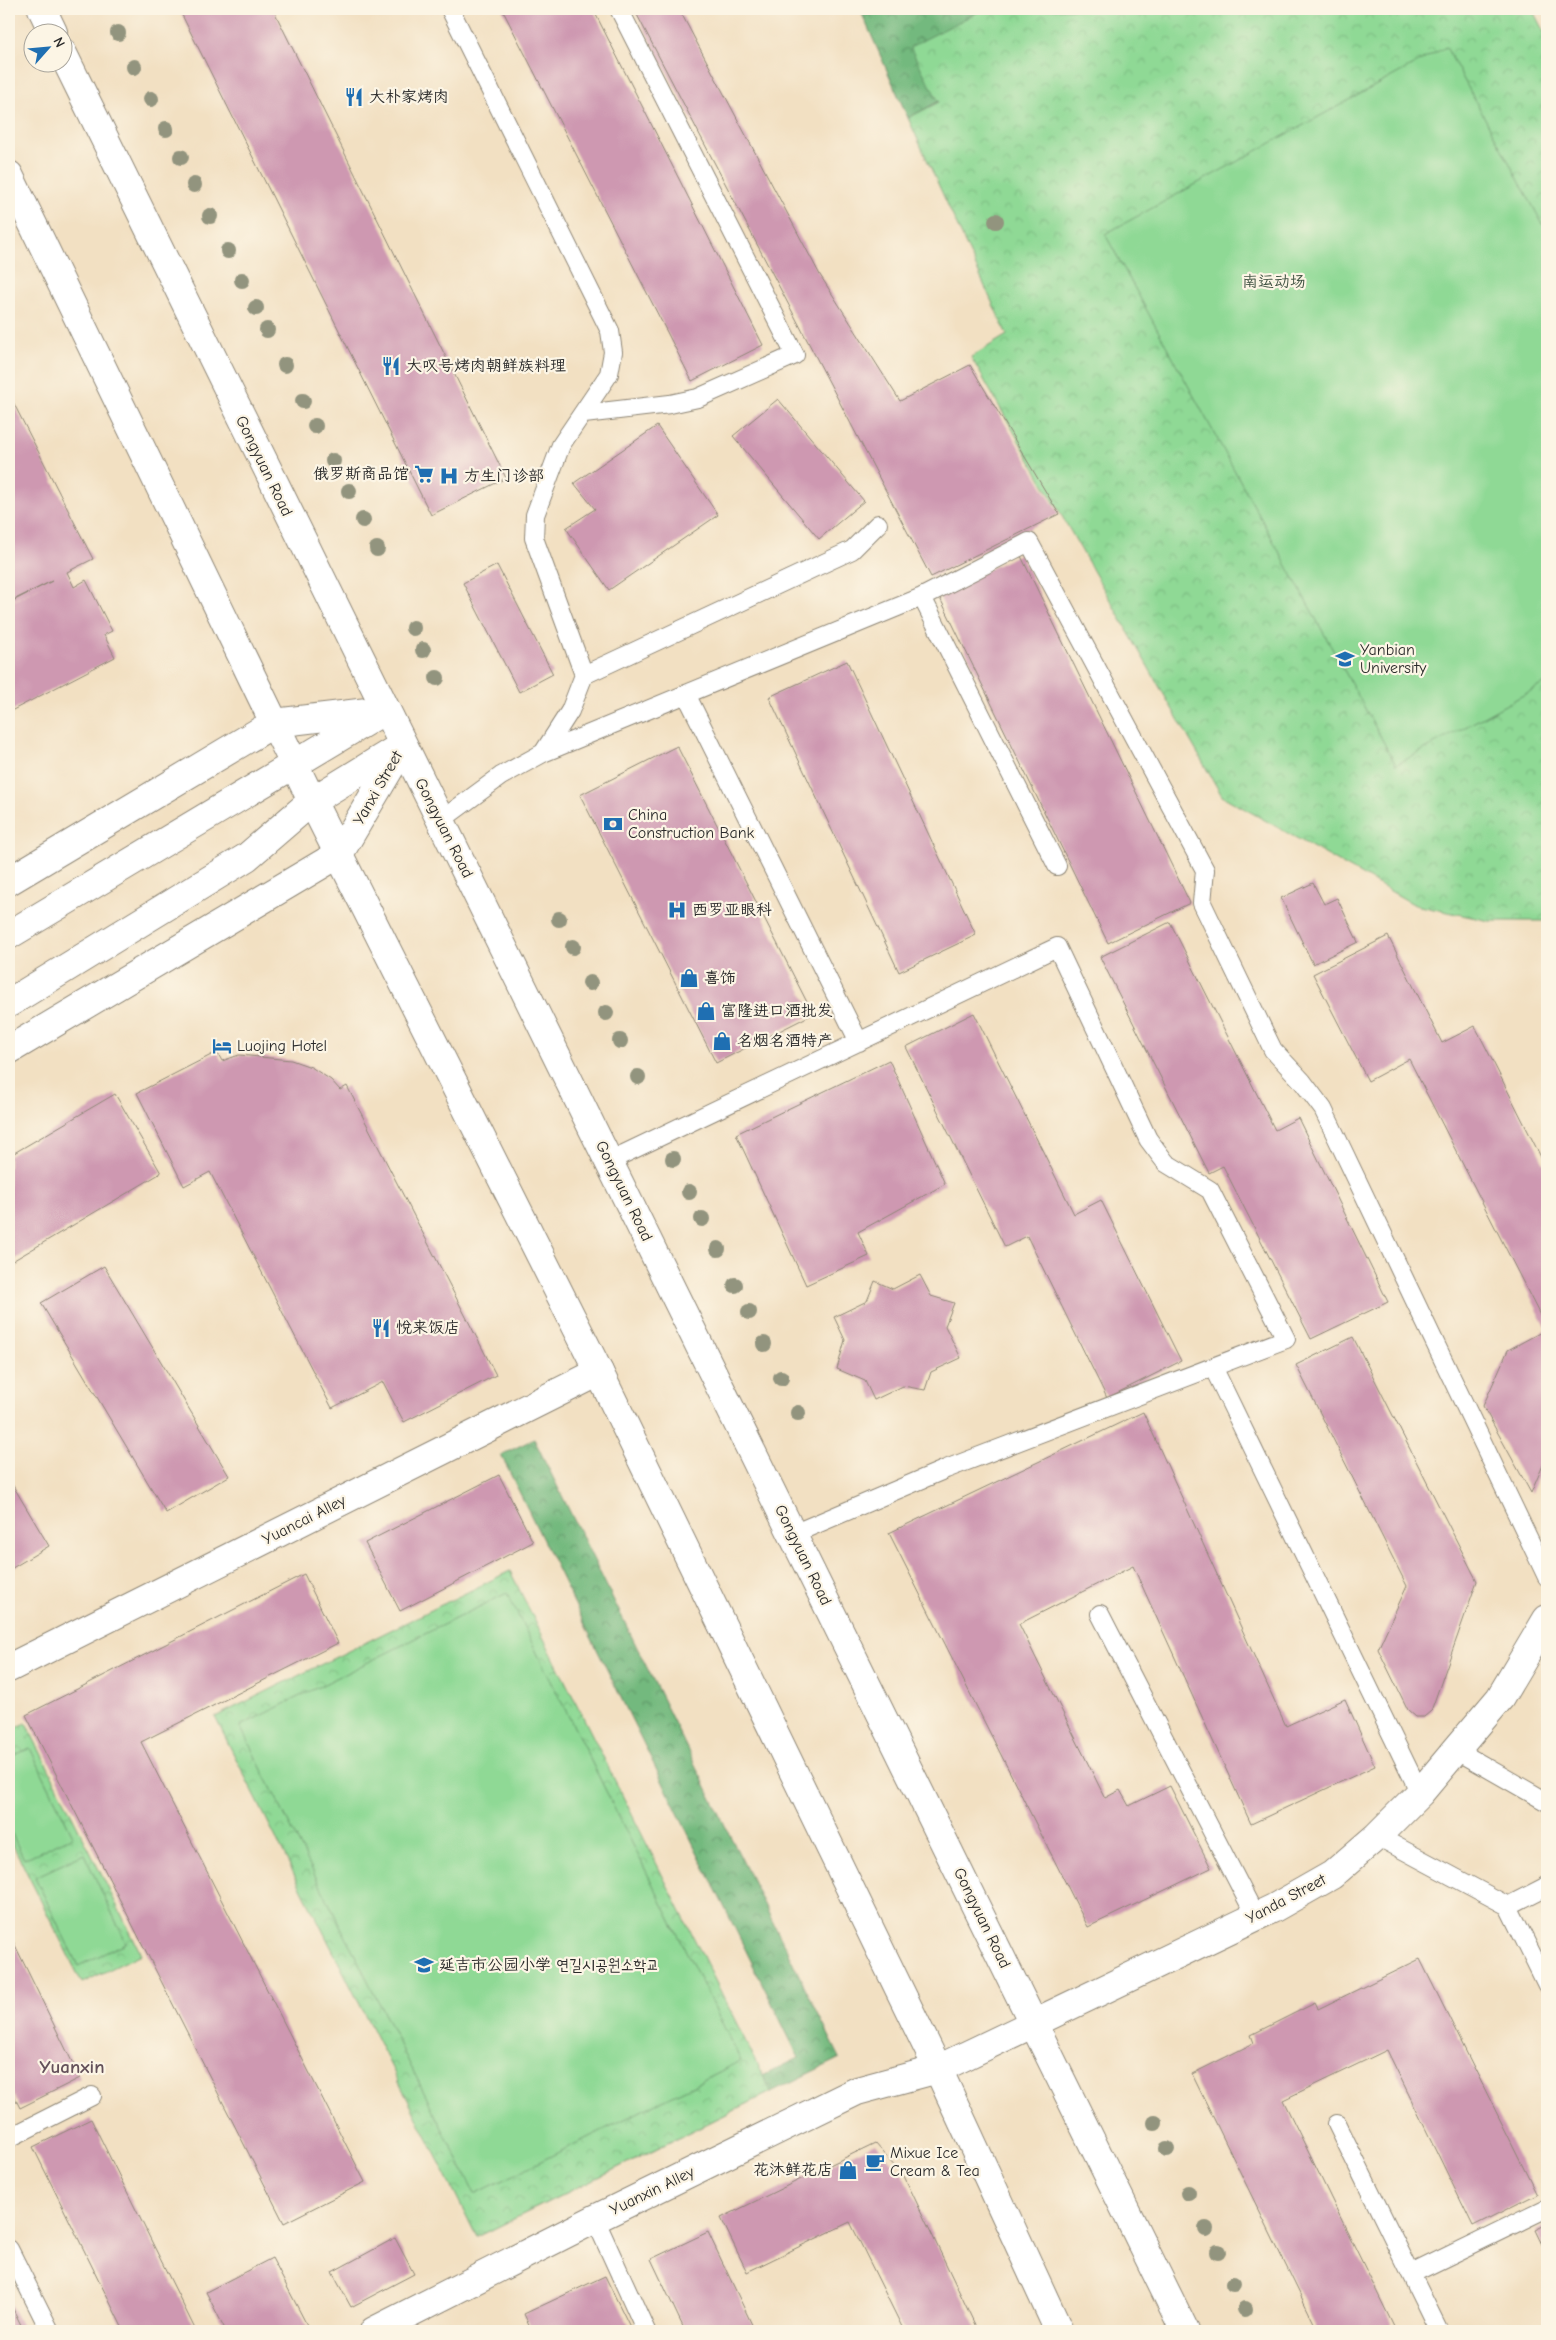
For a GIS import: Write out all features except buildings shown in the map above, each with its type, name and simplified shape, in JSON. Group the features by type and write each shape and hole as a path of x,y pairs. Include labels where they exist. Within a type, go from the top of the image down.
{"main road":[{"path":"42,9 48,22"},
{"name":"Gongyuan Road","path":"72,72 384,710 793,1534 1185,2331"},
{"path":"9,175 294,765 599,1372 938,2069 1059,2331"},
{"path":"9,881 274,723 384,710"},
{"path":"9,935 384,710"},
{"name":"Yanxi Street","path":"9,1003 247,857 312,801 403,746"},
{"name":"Yanxi Street","path":"9,1050 339,854 403,746"},
{"name":"Yuancai Alley","path":"9,1668 599,1372"},
{"name":"Yanda Street","path":"938,2069 1256,1917 1332,1875 1377,1836 1420,1792 1500,1698 1547,1619"},
{"name":"Yuanxin Alley","path":"374,2331 594,2219 857,2091 938,2069"}],"lane":[{"path":"450,9 610,331 613,352 609,374 584,414 561,445 535,515 534,538 584,675 570,712 543,753"},
{"path":"584,414 670,404 698,398 795,355 619,9"},
{"path":"584,675 852,550 878,524"},
{"path":"440,821 502,776 543,753 922,597 1029,542 1205,870 1202,903 1273,1050 1302,1081 1323,1109 1547,1577"},
{"path":"922,597 1057,866"},
{"path":"686,694 859,1042"},
{"path":"609,1162 1057,947 1148,1139 1166,1163 1210,1190 1286,1339 946,1469 793,1534"},
{"path":"1214,1368 1420,1792"},
{"path":"1100,1614 1256,1917"},
{"path":"1456,1750 1547,1802"},
{"path":"1377,1836 1508,1906 1547,1984"},
{"path":"1508,1906 1547,1886"},
{"path":"9,2138 92,2096"},
{"path":"1337,2124 1439,2331"},
{"path":"1411,2274 1547,2208"},
{"path":"594,2219 646,2331"},
{"path":"9,2249 50,2331"}],"green space":[{"path":"865,9 1109,9 908,118 862,14"},
{"name":"南运动场","path":"984,9 1532,9 1547,38 1547,921 1490,921 1415,905 1222,796 971,357 1007,335 908,118 939,102 910,47"},
{"path":"1446,47 1547,232 1547,682 1396,765 1105,234"},
{"path":"534,1439 840,2058 477,2237 469,2221 799,2058 501,1455"},
{"path":"510,1571 771,2092 477,2237 215,1717"},
{"path":"507,1593 741,2061 475,2194 240,1726"},
{"path":"26,1723 141,1954 82,1983 9,1837 9,1731"},
{"path":"30,1748 73,1836 24,1859 9,1828 9,1758"},
{"path":"84,1854 126,1943 78,1966 35,1877"}],"place":[{"name":"大朴家烤肉","path":"354,97"},
{"name":"大叹号烤肉朝鲜族料理","path":"391,366"},
{"name":"俄罗斯商品馆","path":"424,474"},
{"name":"方生门诊部","path":"449,476"},
{"name":"Yanbian University","path":"1345,659"},
{"name":"China Construction Bank","path":"613,824"},
{"name":"西罗亚眼科","path":"677,910"},
{"name":"喜饰","path":"689,978"},
{"name":"富隆进口酒批发","path":"706,1011"},
{"name":"名烟名酒特产","path":"722,1041"},
{"name":"Luojing Hotel","path":"222,1046"},
{"name":"悦来饭店","path":"381,1328"},
{"name":"延吉市公园小学 연길시공원소학교","path":"424,1965"},
{"name":"Mixue Ice Cream & Tea","path":"875,2162"},
{"name":"花沐鲜花店","path":"848,2170"}],"district":[{"name":"Yuanxin","path":"72,2067"}]}
